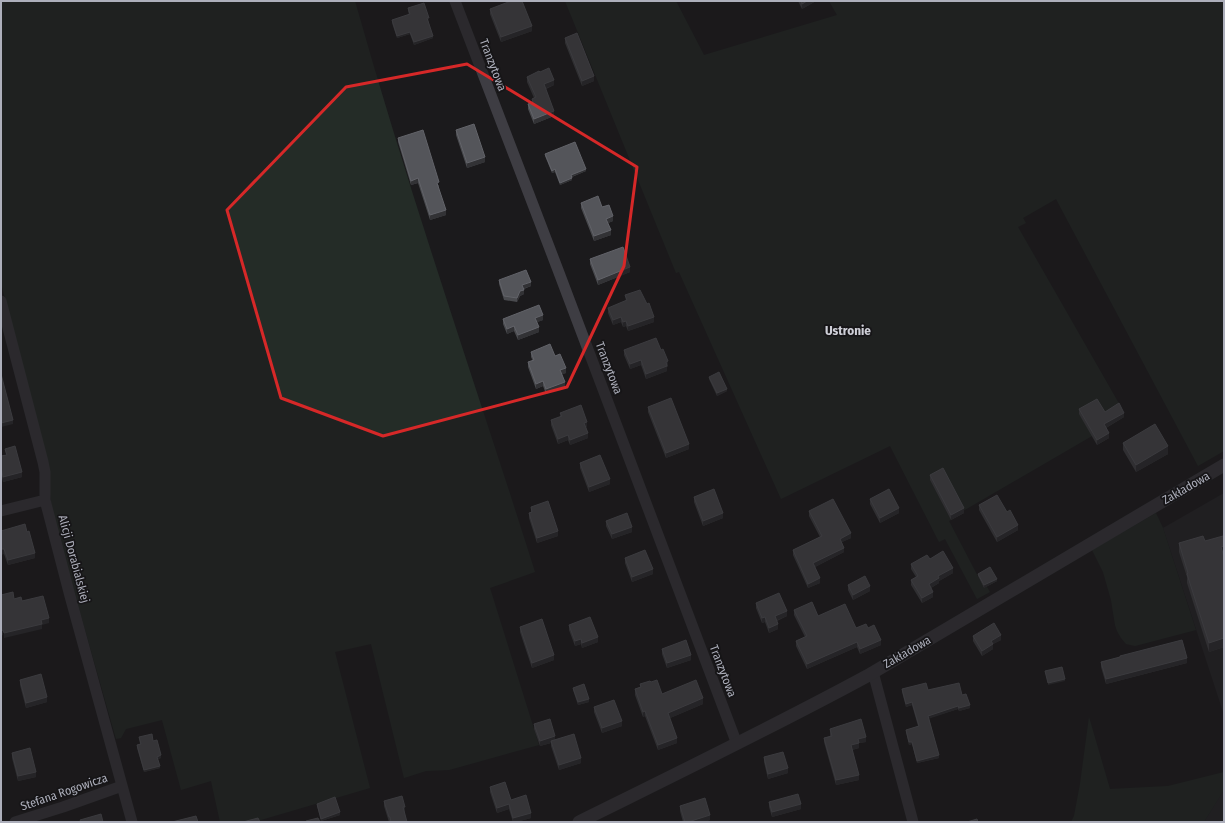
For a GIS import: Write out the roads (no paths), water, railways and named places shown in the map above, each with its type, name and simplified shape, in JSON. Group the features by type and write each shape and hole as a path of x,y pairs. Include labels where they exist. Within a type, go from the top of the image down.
{"street":[{"name":"Tranzytowa","path":"455,1 736,744"},
{"name":"Alicji Dorabialskiej","path":"1,301 43,462 45,472 45,500 132,822"},
{"name":"Zakładowa","path":"579,822 806,709 873,672 1224,465"},
{"path":"1,511 45,500"},
{"path":"873,672 913,822"},
{"name":"Stefana Rogowicza","path":"15,822 122,786"}],"district":[{"name":"Ustronie","path":"848,330"}]}
